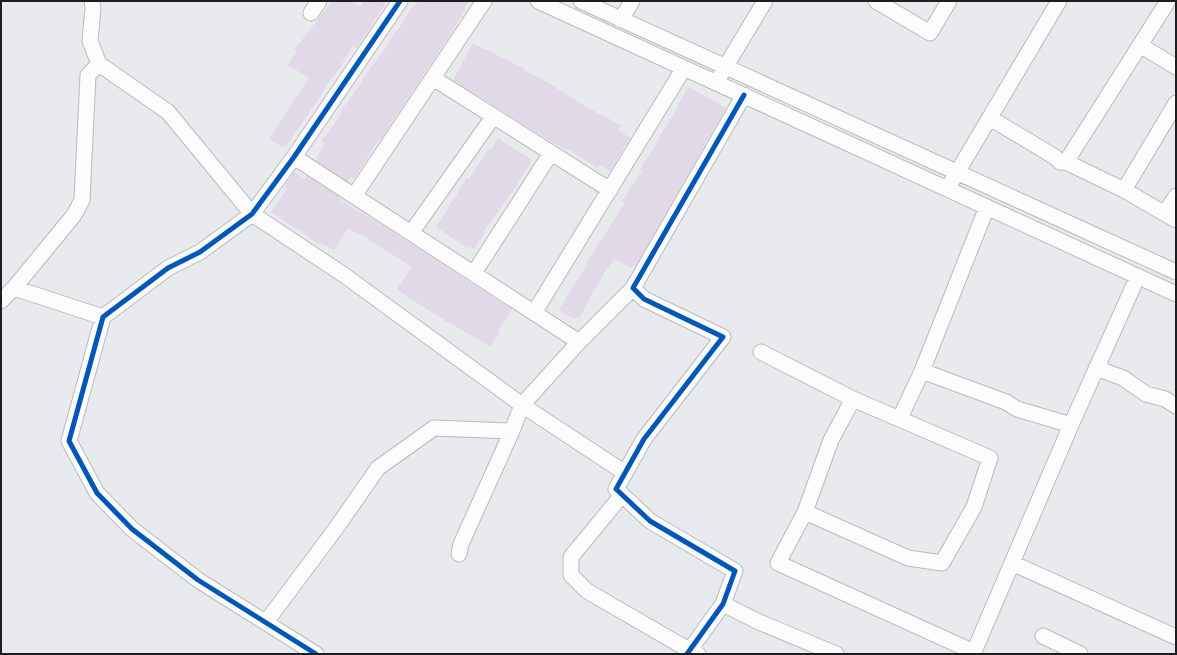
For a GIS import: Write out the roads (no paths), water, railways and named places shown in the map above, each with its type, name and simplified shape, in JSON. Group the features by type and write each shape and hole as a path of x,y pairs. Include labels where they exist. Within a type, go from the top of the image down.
{"street":[{"path":"92,1 93,8 90,41 99,64 168,112 252,214 344,275 522,405 625,473"},
{"path":"316,654 198,580 132,529 97,493 69,440 103,316 168,268 200,252 252,214 294,157 400,1"},
{"path":"354,196 484,1"},
{"path":"538,1 1176,294"},
{"path":"581,1 1176,272"},
{"path":"621,20 632,1"},
{"path":"716,83 765,1"},
{"path":"876,1 930,33 949,1"},
{"path":"948,188 1058,1"},
{"path":"1066,162 1168,1"},
{"path":"1140,45 1176,66"},
{"path":"1,301 14,288 74,215 82,200 88,75 99,64"},
{"path":"534,313 684,68"},
{"path":"432,78 610,190"},
{"path":"458,554 522,405 579,342 633,288 744,96"},
{"path":"1124,190 1176,104"},
{"path":"410,232 493,117"},
{"path":"990,118 1055,157 1060,162 1066,162 1124,190 1171,217 1176,196"},
{"path":"474,273 551,153"},
{"path":"294,157 579,342"},
{"path":"900,418 922,371 987,207"},
{"path":"853,399 831,440 805,512 778,563 974,653 1071,425 1138,276"},
{"path":"14,288 103,316"},
{"path":"622,495 571,557 571,575 588,591 692,653 723,604 735,572 650,521 616,489 644,439 723,337 644,299 633,288"},
{"path":"761,352 853,399 990,458 974,507 942,563 908,558 805,512"},
{"path":"1096,368 1123,378 1146,394 1165,399 1176,406"},
{"path":"922,371 1006,402 1017,409 1071,425"},
{"path":"266,622 337,527 378,468 434,428 512,430"},
{"path":"1012,563 1176,637"},
{"path":"723,604 759,622 836,654"},
{"path":"1043,636 1080,654"}]}
